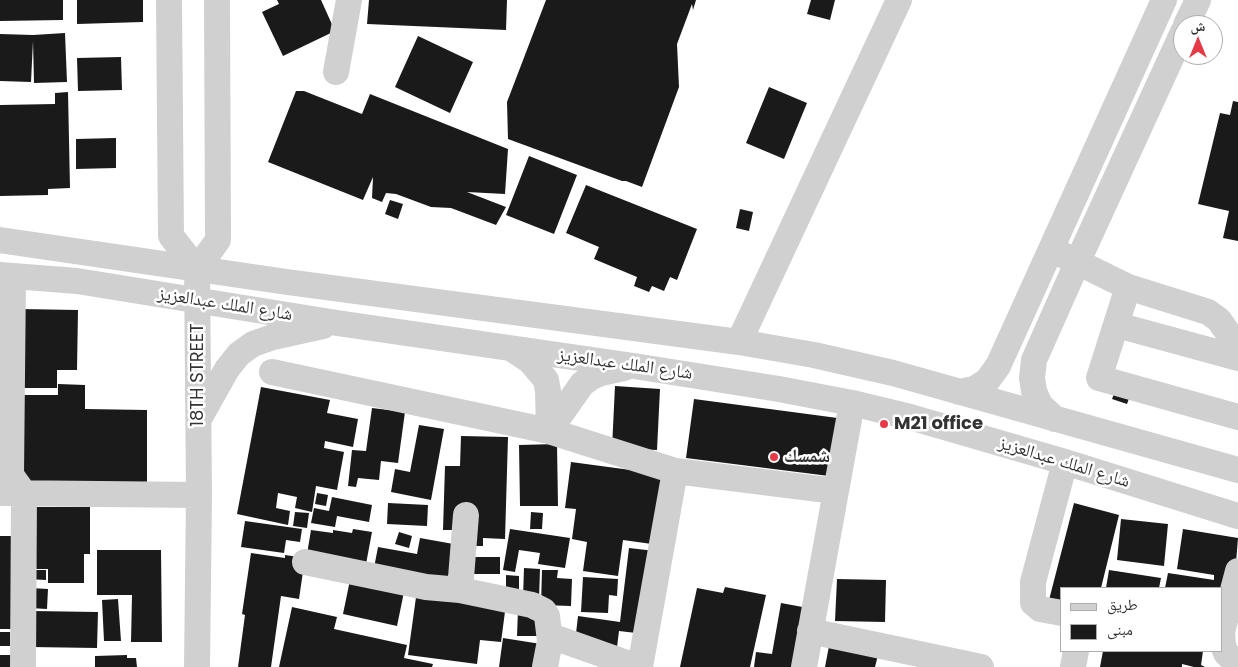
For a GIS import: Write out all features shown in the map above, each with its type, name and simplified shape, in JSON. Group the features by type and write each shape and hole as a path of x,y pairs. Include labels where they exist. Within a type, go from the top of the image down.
{"street":[{"path":"169,0 171,236 197,269 218,240 217,0"},
{"path":"336,72 348,0"},
{"path":"739,342 899,0"},
{"path":"959,392 974,388 987,381 998,366 1164,0"},
{"path":"1191,15 1198,0"},
{"path":"1054,419 1040,405 1034,391 1032,378 1034,360 1173,54"},
{"name":"شارع الملك عبدالعزيز","path":"0,240 197,269 739,342 814,355 893,373 1238,470"},
{"path":"1050,249 1128,287 1208,312 1219,320 1238,351"},
{"name":"18TH STREET","path":"197,269 200,666"},
{"path":"6,276 11,475 23,667"},
{"name":"شارع الملك عبدالعزيز","path":"6,276 77,281 337,323 634,366 779,389 852,403 910,417 1065,462 1238,516"},
{"path":"1128,287 1099,378 1238,416"},
{"path":"199,420 227,369 239,354 253,344 273,337 337,323"},
{"path":"1117,325 1238,358"},
{"path":"511,348 530,361 546,380 549,431"},
{"path":"549,431 582,384 601,373 634,366"},
{"path":"272,372 549,431 675,471 835,491"},
{"path":"804,667 852,403"},
{"path":"1060,613 1040,609 1033,603 1033,582 1065,462"},
{"path":"550,641 559,639 639,667 675,471"},
{"path":"12,493 199,495"},
{"path":"460,590 466,515"},
{"path":"305,562 426,587 460,590 532,606 544,611 547,616 550,641 545,667"},
{"path":"1223,628 1238,570"},
{"path":"810,631 980,667"},
{"path":"1223,645 1226,653 1233,660 1238,661"},
{"path":"1073,667 1076,652"}],"building":[{"path":"0,0 63,0 63,20 0,21"},
{"path":"77,0 143,0 143,22 77,24"},
{"path":"277,0 321,0 335,31 283,56 262,12 279,4"},
{"path":"369,0 507,0 506,30 367,24"},
{"path":"546,0 696,0 693,10 692,4 677,44 679,87 642,187 508,139 507,102"},
{"path":"811,0 835,0 830,20 807,14"},
{"path":"65,33 67,82 34,83 33,41 31,82 0,81 0,34 33,35"},
{"path":"418,36 473,62 450,113 395,87"},
{"path":"121,57 122,90 78,91 77,58"},
{"path":"769,87 807,103 784,159 746,143"},
{"path":"296,91 304,91 362,114 370,94 508,149 505,194 467,192 506,207 496,225 451,208 431,207 396,194 386,193 382,202 372,198 373,177 363,200 268,162"},
{"path":"68,92 70,188 48,189 48,195 0,196 0,105 55,104 55,93"},
{"path":"1233,101 1238,102 1238,241 1223,238 1229,211 1198,204 1220,113 1230,115"},
{"path":"116,138 116,168 76,169 76,139"},
{"path":"529,156 577,175 554,234 506,215"},
{"path":"586,185 697,229 677,280 670,277 664,291 652,286 649,292 634,286 637,277 594,259 599,247 566,233"},
{"path":"390,200 403,204 398,219 385,214"},
{"path":"740,209 753,212 749,231 736,228"},
{"path":"20,309 78,310 77,370 57,370 57,388 20,388"},
{"path":"58,384 85,385 85,409 147,410 147,487 22,485 23,395 58,395"},
{"path":"615,386 660,389 657,450 612,448"},
{"path":"1117,386 1132,390 1127,404 1112,399"},
{"path":"261,387 330,400 327,413 358,419 353,447 325,441 324,448 344,452 337,490 316,486 312,512 295,508 297,497 278,493 276,508 290,511 288,525 237,514"},
{"path":"694,399 845,419 837,477 686,458"},
{"path":"372,408 405,412 398,463 381,461 379,480 358,478 356,487 348,486 352,450 366,451"},
{"path":"419,425 444,429 431,500 391,492 395,469 410,472"},
{"path":"461,436 508,437 505,539 483,538 483,546 469,546 459,530 443,530 445,466 460,466"},
{"path":"557,444 558,506 520,506 519,445"},
{"path":"571,462 668,475 659,545 623,540 618,576 583,571 587,542 572,539 576,509 565,508"},
{"path":"317,493 328,495 326,506 315,504"},
{"path":"332,497 372,505 369,522 337,516 335,527 311,523 314,508 329,511"},
{"path":"388,503 428,505 427,526 387,524"},
{"path":"1074,503 1119,515 1101,587 1060,587 1060,603 1049,600"},
{"path":"27,507 90,507 90,554 84,554 84,583 48,583 48,569 27,569"},
{"path":"295,512 309,513 307,528 293,526"},
{"path":"531,512 543,513 542,529 530,529"},
{"path":"1121,519 1168,524 1164,566 1117,560"},
{"path":"245,521 302,529 300,542 286,540 284,553 241,547"},
{"path":"353,529 372,532 366,564 307,554 311,530 333,533 333,530 352,533"},
{"path":"510,529 570,538 565,568 538,564 540,553 519,550 515,572 503,570"},
{"path":"1183,529 1238,538 1236,563 1223,587 1165,587 1168,573 1214,580 1214,575 1177,569"},
{"path":"399,532 412,536 409,548 395,544"},
{"path":"0,536 18,536 11,629 0,629"},
{"path":"420,538 459,545 452,587 373,573 378,547 417,554"},
{"path":"629,548 655,551 645,634 619,631 617,647 575,642 578,616 620,622"},
{"path":"97,550 161,550 162,642 131,642 132,595 97,595"},
{"path":"251,553 285,558 285,555 305,558 299,599 281,596 271,667 238,667 245,615 242,614"},
{"path":"466,557 500,557 500,574 466,574"},
{"path":"524,568 540,569 539,599 523,598"},
{"path":"26,570 46,570 46,580 26,579"},
{"path":"542,570 558,570 557,578 572,579 571,606 541,605"},
{"path":"1109,570 1161,578 1159,587 1106,587"},
{"path":"506,575 519,576 519,595 506,595"},
{"path":"583,577 618,579 617,596 609,595 608,613 581,612"},
{"path":"837,579 886,580 885,622 835,621"},
{"path":"350,580 404,592 397,626 343,614"},
{"path":"725,587 766,595 750,667 680,667 697,588 723,593"},
{"path":"30,588 48,589 47,609 29,608"},
{"path":"417,590 506,604 501,642 480,640 477,664 408,655"},
{"path":"118,599 121,641 104,641 102,600"},
{"path":"781,603 808,608 798,667 754,667 756,652 772,654"},
{"path":"292,607 337,617 334,629 407,645 404,658 433,664 432,667 279,667"},
{"path":"518,610 538,611 537,636 517,636"},
{"path":"32,611 98,612 97,648 31,647"},
{"path":"0,632 10,632 10,646 0,646"},
{"path":"503,638 541,644 536,667 499,667"},
{"path":"829,646 878,655 875,667 825,667"},
{"path":"1103,652 1203,652 1201,665 1205,667 1182,664 1182,667 1100,667"},
{"path":"0,655 11,655 11,667 0,667"},
{"path":"127,655 127,658 136,658 137,667 95,667 95,656"}],"place":[{"name":"M21 office","path":"884,424"},
{"name":"شمسك","path":"774,457"}]}
